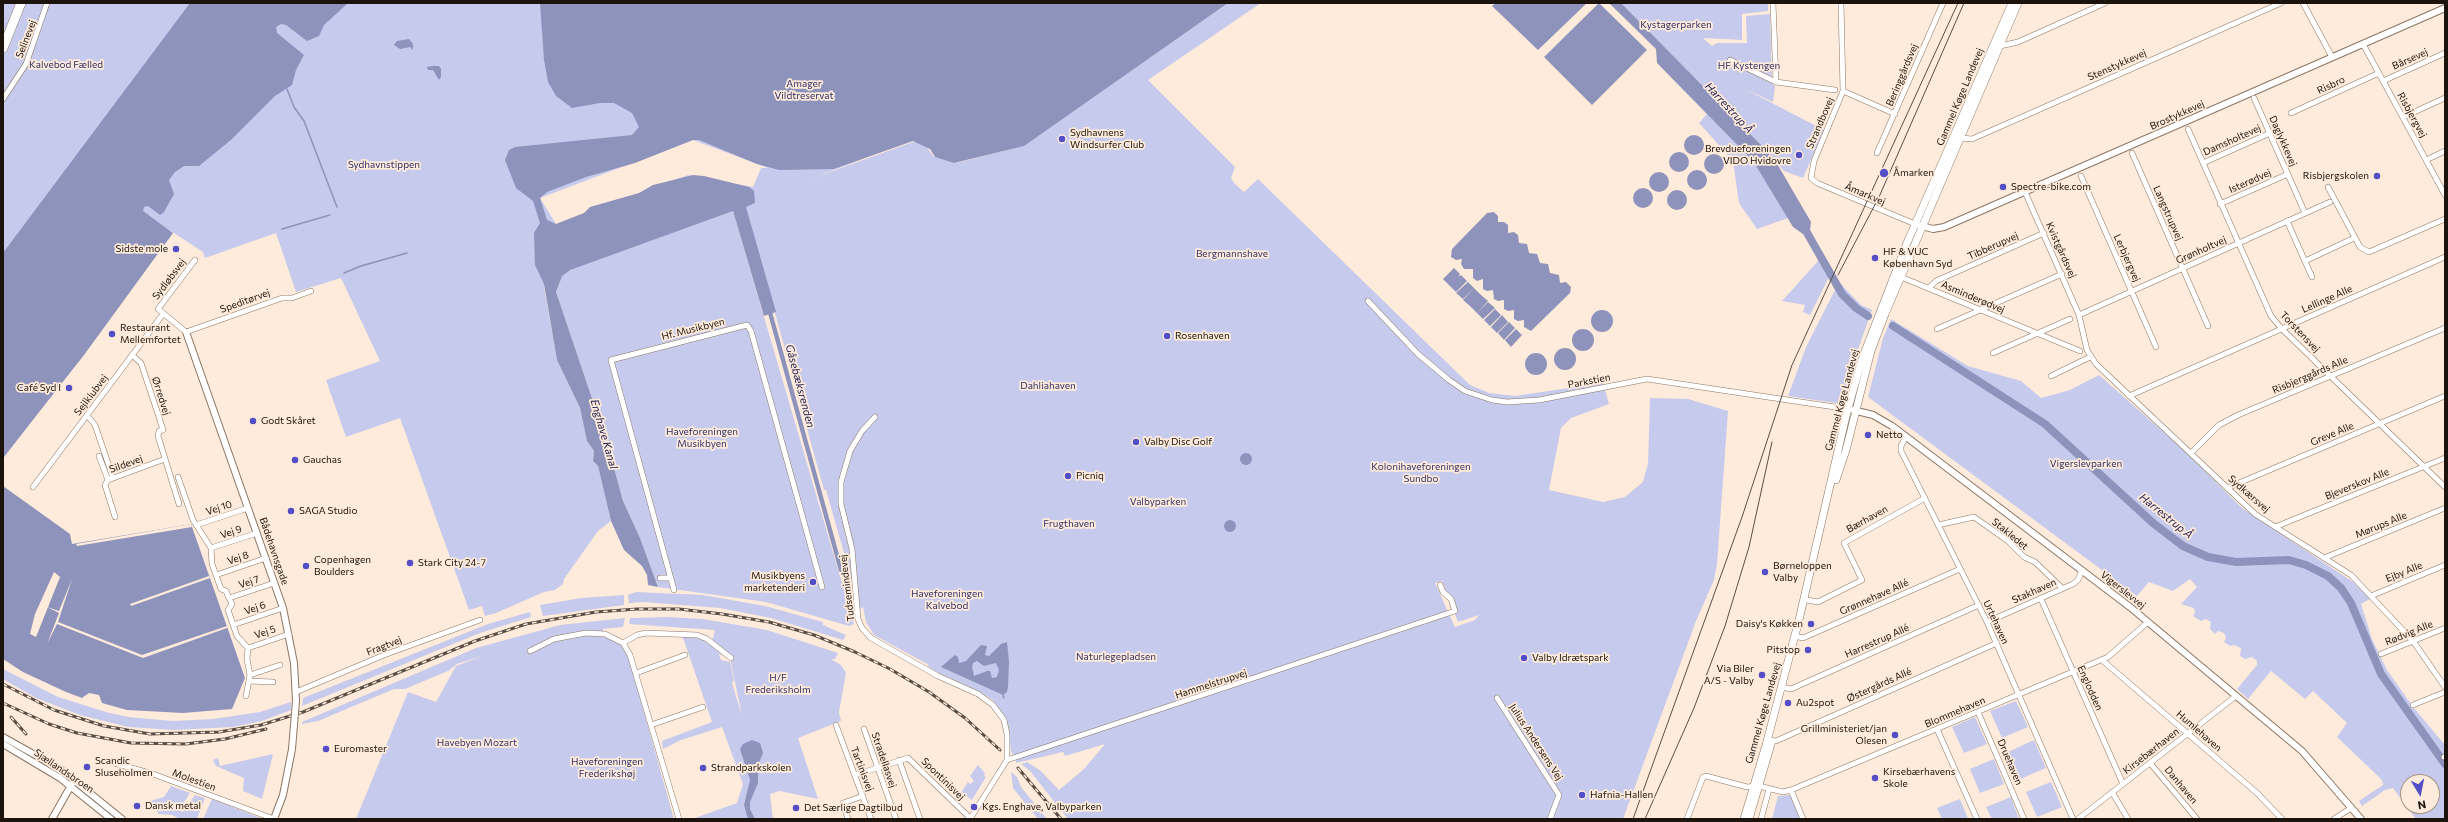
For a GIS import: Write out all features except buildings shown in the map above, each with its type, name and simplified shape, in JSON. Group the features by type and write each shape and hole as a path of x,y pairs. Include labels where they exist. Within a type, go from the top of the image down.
{"highway":[{"path":"3,48 21,3"}],"main road":[{"name":"Gammel Køge Landevej","path":"1744,819 1770,741 1859,367 1877,326 1915,224 2012,3"},
{"name":"Gammel Køge Landevej","path":"1882,313 1901,277 1924,227 1960,138 2018,3"},
{"name":"Gammel Køge Landevej","path":"1796,636 1807,600 1836,480 1856,411 1877,326"},
{"name":"Gammel Køge Landevej","path":"1750,819 1756,786"}],"street":[{"name":"Selinevej","path":"3,99 26,64 48,3"},
{"path":"1772,3 1776,82"},
{"name":"Strandbovej","path":"1811,178 1814,161 1843,91 1841,3"},
{"name":"Beringgårdsvej","path":"1877,153 1943,3"},
{"path":"2000,46 2018,42 2105,3"},
{"name":"Stenstykkevej","path":"1960,138 1972,139 2281,3"},
{"path":"2303,3 2332,57"},
{"name":"Brostykkevej","path":"1915,224 1924,227 1944,227 2445,8"},
{"path":"2004,36 2010,41 2018,42"},
{"name":"Risbjergvej","path":"2363,44 2445,195"},
{"name":"Bårsevej","path":"2383,81 2445,53"},
{"path":"1730,60 1776,82 1835,90"},
{"name":"Risbro","path":"2292,113 2379,73"},
{"path":"1843,91 1895,114"},
{"name":"Daglykkevej","path":"2254,98 2305,213"},
{"path":"2403,117 2445,98"},
{"name":"Torstensvej","path":"2188,129 2264,304 2282,329 2445,487"},
{"name":"Damsholtevej","path":"2203,163 2270,133"},
{"path":"2426,160 2445,151"},
{"name":"Langstrupvej","path":"2132,153 2208,326"},
{"name":"Isterødvej","path":"2220,204 2288,174"},
{"name":"Lerbjergvej","path":"2081,176 2156,346"},
{"name":"Åmarkvej","path":"1811,178 1817,184 1915,224"},
{"path":"2328,187 2360,247 2369,252 2445,219"},
{"name":"Kvistgårdsvej","path":"2025,192 2079,315"},
{"name":"Grønholtvej","path":"2079,315 2330,202"},
{"path":"2287,221 2312,277"},
{"name":"Tibberupvej","path":"1929,288 1936,281 2044,233"},
{"path":"2305,261 2352,239"},
{"name":"Lellinge Alle","path":"2129,396 2445,257"},
{"name":"Sydløbsvej","path":"163,314 158,309 195,260"},
{"path":"1937,329 2062,274"},
{"name":"Asminderødvej","path":"1901,277 2080,351"},
{"name":"Speditørvej","path":"186,332 282,298 292,298 311,291"},
{"name":"Parkstien","path":"1368,301 1418,354 1443,375 1465,391 1492,400 1507,402 1539,400 1647,379 1848,409"},
{"path":"163,314 186,332"},
{"name":"Sejlklubvej","path":"34,487 163,314"},
{"name":"Sydkærsvej","path":"2079,315 2084,342 2090,357 2129,396 2256,514 2351,575 2414,640 2445,687"},
{"path":"1994,353 2070,319"},
{"name":"Hf. Musikbyen","path":"674,590 611,360 747,326 751,331 822,587"},
{"name":"Risbjerggårds Alle","path":"2191,453 2219,425 2238,415 2445,328"},
{"name":"Bådehavnsgade","path":"186,332 266,558 289,634 296,701 292,749 283,795 274,819"},
{"name":"Ørredvej","path":"132,355 141,363 158,414 163,430 159,431 158,436 179,504"},
{"path":"2051,376 2090,357"},
{"name":"Greve Alle","path":"2227,488 2445,396"},
{"name":"Vigerslevvej","path":"1848,409 1882,419 2082,570 2148,622 2302,751 2361,819"},
{"path":"87,415 95,424 110,479"},
{"name":"Tudsemindevej","path":"875,417 862,431 850,451 841,482 841,504 852,549 858,619 862,628 871,638 938,676 978,694 993,705 1004,720 1008,740 1007,760"},
{"name":"Urtehaven","path":"1906,437 1900,450 1997,643 2073,819"},
{"path":"99,456 110,479"},
{"name":"Bjeverskov Alle","path":"2275,527 2445,458"},
{"name":"Sildevej","path":"116,517 105,485 110,479 165,460"},
{"path":"178,477 187,505 196,525 211,548 212,564 221,589 226,591 230,598 232,604 228,610 237,636 248,648 247,659 250,678 246,696"},
{"name":"Bærhaven","path":"1807,600 1818,602 1862,580 1845,547 1845,542 1924,498"},
{"name":"Vej 10","path":"196,525 248,508"},
{"name":"Mørups Alle","path":"2324,558 2445,508"},
{"name":"Stakledet","path":"1938,525 1974,517 2008,541 2024,557 2035,562 2062,588"},
{"name":"Vej 9","path":"211,548 257,533"},
{"name":"Vej 8","path":"216,575 266,558"},
{"name":"Ejby Alle","path":"2371,596 2445,566"},
{"name":"Grønnehave Allé","path":"1796,636 1803,638 1960,569"},
{"name":"Stakhaven","path":"1987,622 2040,599 2078,580 2082,570"},
{"path":"660,578 671,578"},
{"name":"Vej 7","path":"230,598 274,583"},
{"name":"Hammelstrupvej","path":"1007,760 1455,611 1451,599 1443,592 1440,585"},
{"name":"Englodden","path":"2040,599 2123,784"},
{"name":"Harrestrup Allé","path":"1783,687 1791,689 1979,605"},
{"name":"Vej 6","path":"233,625 282,608"},
{"name":"Fragtvej","path":"296,692 384,655 480,620"},
{"name":"Blommehaven","path":"1688,819 1703,778 1706,776 1747,787 1756,786 1783,792 1792,790 2102,660 2108,657 2148,622"},
{"name":"Rødvig Alle","path":"2381,654 2445,628"},
{"path":"530,651 554,639 586,633 605,634 623,643 630,655 636,673 679,819"},
{"name":"Vej 5","path":"248,648 289,634"},
{"path":"623,643 637,635 646,634 697,635 707,639 731,658"},
{"name":"Østergårds Allé","path":"1770,741 1997,643"},
{"path":"636,673 685,655"},
{"name":"Humlehaven","path":"2102,660 2257,793 2282,819"},
{"path":"250,678 280,665"},
{"path":"250,678 273,682"},
{"path":"2413,705 2445,692"},
{"name":"Kirsebærhaven","path":"2078,819 2236,696"},
{"name":"Julius Andersens Vej","path":"1497,698 1559,795 1550,819"},
{"path":"651,725 703,707"},
{"name":"Druehaven","path":"1978,712 2024,819"},
{"name":"Tartinisvej","path":"836,725 856,775 871,819"},
{"name":"Stradellasvej","path":"864,729 896,819"},
{"path":"1937,729 1977,819"},
{"name":"Sjællandsbroen","path":"3,737 43,758 74,780 122,819"},
{"name":"Sjællandsbroen","path":"3,744 71,785 111,819"},
{"name":"Spontinisvej","path":"899,760 908,758 971,819"},
{"path":"856,775 899,760 920,819"},
{"path":"971,819 1007,760"},
{"name":"Molestien","path":"107,761 153,774 274,819"},
{"name":"Danhaven","path":"2150,763 2197,819"},
{"path":"52,819 74,780"},
{"path":"1761,819 1769,789"},
{"path":"1792,790 1803,819"},
{"path":"2112,792 2128,819"},
{"path":"848,819 843,803 863,796"},
{"path":"2334,819 2352,808"}],"green space":[{"path":"3,3 1225,3 954,162 956,163 1023,146 1228,3 1261,3 1148,80 1235,167 1231,178 1235,184 1244,192 1258,179 1470,385 1489,393 1515,396 1603,383 1609,404 1571,418 1561,428 1549,490 1603,502 1625,497 1643,482 1648,464 1650,398 1688,399 1728,411 1717,564 1714,580 1696,621 1623,819 1068,819 1030,771 1021,764 1027,762 1041,771 1059,790 1084,769 1105,744 1065,756 1063,752 1016,763 1015,756 1011,752 1008,723 993,700 980,692 937,672 927,666 929,665 874,635 866,622 863,607 860,609 826,490 824,490 745,205 725,214 733,211 854,624 849,626 766,602 658,587 640,538 623,501 608,446 556,293 560,280 544,287 557,360 580,408 587,441 594,451 593,461 598,466 611,521 598,531 564,579 563,584 555,590 544,592 496,613 485,616 482,606 469,610 400,418 346,437 326,380 380,361 341,278 296,292 276,233 205,258 203,252 157,222 171,236 3,459","holes":["920,137 939,158 934,157 921,139 805,181","693,140 768,168 761,168 753,187 688,175 556,224 540,198","1442,581 1458,622 1479,615 1475,620 1455,627 1435,583"]},
{"path":"1621,3 1768,3 1768,11 1742,14 1742,40 1703,38 1712,46 1717,43 1747,43 1746,16 1770,14 1772,84 1775,86 1773,102 1743,88 1824,130 1803,178 1784,171 1765,149"},
{"path":"1707,114 1753,161 1788,218 1757,229 1739,203 1733,161 1699,123"},
{"path":"1819,260 1829,277 1810,315 1803,312 1805,305 1782,301"},
{"path":"1839,282 1861,305 1872,310 1855,358 1842,404 1788,396 1806,347"},
{"name":"Vigerslevparken","path":"1891,319 1968,366 2021,381 2041,398 2070,390 2099,375 2185,451 2242,508 2353,582 2370,599 2361,604 2372,639 2387,670 2413,707 2445,745 2445,819 2416,819 2412,814 2440,814 2440,774 2400,774 2400,797 2393,788 2385,790 2362,806 2359,801 2383,785 2382,780 2337,737 2347,723 2313,691 2305,699 2271,671 2248,699 2237,689 2257,665 2257,661 2252,657 2245,659 2240,656 2241,648 2234,645 2230,646 2224,642 2226,638 2224,633 2218,631 2215,634 2210,629 2211,622 2206,619 2201,621 2193,616 2195,612 2194,608 2181,604 2197,587 2190,579 2173,591 2149,582 2137,596 1868,397 1883,338"},
{"path":"636,592 703,595 765,606 823,622 823,625 846,635 843,640 771,618 720,608 644,602 629,603 628,595"},
{"path":"624,595 624,605 543,616 540,605 581,598"},
{"path":"530,612 531,617 480,633 302,706 303,698 488,624"},
{"name":"H/F Frederiksholm","path":"668,617 703,619 767,630 838,653 835,659 831,659 841,665 846,673 839,712 841,721 798,738 818,799 779,791 770,794 773,819 692,819 737,803 743,784 722,727 681,740 663,749 662,741 712,722 682,635 699,638 711,645 715,630 629,624 630,618","holes":["719,654 730,658 742,716 732,683 734,680 730,662 721,660"]},
{"path":"625,618 623,627 602,629 626,648 674,819 356,819 408,692 436,702 456,666 485,655 457,664 448,671 405,689 394,689 318,721 302,724 302,722 476,648 560,625"},
{"path":"3,669 58,697 106,712 128,717 173,721 213,719 260,712 291,702 291,710 262,721 233,727 174,730 128,727 80,715 36,698 3,679"},
{"path":"2016,701 2028,727 2002,738 1990,711"},
{"path":"1975,717 1987,744 1964,753 1952,727"},
{"path":"2034,740 2046,768 2020,779 2008,752"},
{"path":"273,754 262,799 243,791 244,778 216,766 213,760 218,758 220,766"},
{"path":"1994,759 2004,784 1980,793 1970,769"},
{"path":"978,765 985,773 984,776 986,777 972,800 961,793 968,782 970,784 974,781 970,776"},
{"path":"1011,772 1017,777 1021,787 1047,819 1038,819 1013,788"},
{"path":"2051,782 2062,807 2037,817 2026,792"},
{"path":"171,786 190,793 179,810 183,812 195,795 205,798 197,819 180,819 172,815 158,814 156,804 147,802 164,797"},
{"path":"1790,795 1800,819 1772,819 1778,796"},
{"path":"2011,797 2019,819 1992,819 1986,807"},
{"path":"212,799 263,819 203,819"},
{"path":"1960,799 1968,819 1942,819 1937,808"}],"shaded area":[{"path":"190,3 348,3 324,25 319,36 307,41 286,25 281,24 276,27 277,33 304,55 296,70 292,85 275,96 232,139 199,166 184,166 175,172 169,180 174,194 164,212 160,215 148,206 144,207 143,211 173,233 84,355 3,458 3,253"},
{"name":"Amager Vildtreservat","path":"540,3 1228,3 1024,146 954,163 935,157 930,149 913,141 834,169 779,170 757,164 699,140 693,140 635,163 586,177 547,192 540,198 547,220 556,224 584,213 590,207 639,193 653,185 693,175 704,176 749,187 754,191 755,203 746,207 776,312 764,316 733,211 570,270 562,276 556,292 608,446 623,501 640,538 658,587 648,585 647,575 642,566 624,550 611,521 598,466 593,461 594,451 587,441 580,408 557,360 544,284 535,265 534,233 540,223 533,201 516,188 505,160 509,150 515,147 632,135 639,127 632,113 614,103 600,103 572,108 556,96 548,82 544,60"},
{"path":"1496,3 1587,3 1538,50 1492,6"},
{"path":"1599,3 1647,50 1592,105 1544,57"},
{"path":"1609,3 1621,3 1765,149 1779,167 1811,222 1810,230 1803,234 1793,227 1753,161 1657,63 1656,49"},
{"path":"409,39 413,44 413,50 410,47 400,49 394,45 397,41"},
{"path":"439,66 441,69 441,77 439,80 433,70 428,70 427,67"},
{"path":"1694,135 1701,138 1704,145 1701,152 1694,155 1687,152 1684,145 1687,138"},
{"path":"1679,152 1686,155 1689,162 1686,169 1679,172 1672,169 1669,162 1672,155"},
{"path":"1714,154 1721,157 1724,164 1721,171 1714,174 1707,171 1704,164 1707,157"},
{"path":"1697,170 1704,173 1707,180 1704,187 1697,190 1690,187 1687,180 1690,173"},
{"path":"1659,172 1666,175 1669,182 1666,189 1659,192 1652,189 1649,182 1652,175"},
{"path":"1643,188 1650,191 1653,198 1650,205 1643,208 1636,205 1633,198 1636,191"},
{"path":"1677,190 1684,193 1687,200 1684,207 1677,210 1670,207 1667,200 1670,193"},
{"path":"1494,212 1498,216 1498,222 1504,222 1508,225 1508,233 1514,232 1518,235 1519,243 1527,244 1529,253 1537,254 1540,263 1548,264 1550,273 1559,275 1560,283 1566,282 1571,287 1570,293 1531,331 1524,327 1524,320 1518,321 1514,319 1514,310 1508,311 1504,309 1504,300 1498,301 1494,299 1493,290 1487,291 1483,289 1483,279 1477,281 1473,278 1473,269 1464,269 1461,264 1462,259 1456,260 1451,257 1452,249 1487,213"},
{"path":"1454,268 1460,274 1458,277 1461,275 1467,281 1456,292 1443,279"},
{"path":"1468,282 1474,288 1463,299 1456,293"},
{"path":"1474,288 1481,295 1470,306 1463,300"},
{"path":"1481,295 1488,301 1477,313 1470,306"},
{"path":"1488,302 1495,308 1483,319 1477,313"},
{"path":"1495,309 1501,315 1490,326 1484,320"},
{"path":"1602,310 1606,311 1612,317 1612,325 1606,331 1602,332 1598,331 1592,325 1591,321 1592,317 1598,311"},
{"path":"1502,315 1508,322 1497,333 1491,327"},
{"path":"1509,322 1515,328 1504,340 1498,333"},
{"path":"1516,329 1522,335 1511,347 1505,340"},
{"path":"1583,329 1587,330 1593,336 1593,344 1587,350 1583,351 1579,350 1573,344 1572,340 1573,336 1579,330"},
{"path":"1565,348 1569,349 1575,355 1575,363 1569,369 1565,370 1561,369 1555,363 1554,359 1555,355 1561,349"},
{"path":"1536,353 1540,354 1546,360 1546,368 1540,374 1536,375 1532,374 1526,368 1525,364 1526,360 1532,354"},
{"path":"1246,453 1250,455 1252,459 1250,463 1246,465 1242,463 1240,459 1242,455"},
{"path":"3,486 70,534 72,544 191,524 245,678 232,709 183,713 127,710 102,703 99,695 89,693 82,698 66,692 23,672 3,659","holes":["54,572 60,577 36,637 30,634 35,614"]},
{"path":"1228,520 1232,520 1236,526 1232,532 1228,532 1224,528 1224,524"},
{"path":"1007,642 1009,662 1007,692 1003,695 941,667 955,655 958,657 959,663 966,661 981,645 987,646 985,655 989,656 1001,644","holes":["977,661 984,666 996,663 999,670 997,677 992,678 990,671 974,676 972,667 973,663"]},
{"path":"752,740 760,743 763,753 758,765 758,783 750,802 750,809 755,819 748,819 744,805 750,780 740,749 743,744"}],"pier":[{"path":"191,524 192,527 77,546 76,544"},
{"path":"209,576 210,578 131,606 130,604"},
{"path":"72,579 58,622 142,655 227,626 227,628 143,658 57,624 47,644 59,613 47,607 59,611"}],"waterway":[{"path":"287,89 294,107 304,121 337,207"},
{"path":"282,229 330,215"},
{"name":"Harrestrup Å","path":"1802,224 1842,294 1856,308 1868,316"},
{"path":"344,273 361,266 407,253"},
{"name":"Gåsebæksrenden","path":"769,309 841,570"},
{"name":"Harrestrup Å","path":"1893,326 2045,424 2153,523 2183,546 2208,557 2236,562 2289,560 2306,565 2328,576 2341,588 2351,603 2381,674 2445,764"}],"tram line":[{"path":"1633,819 1742,517 1792,365 1958,3"},
{"path":"1838,275 1879,197 1964,3"},
{"path":"1645,819 1694,708 1725,626 1749,547 1772,442"}],"railway":[{"path":"3,684 54,710 104,726 150,734 219,732 261,725 303,712 475,641 526,624 596,612 637,609 679,609 769,622 814,635 855,652 890,669 929,692 965,718 1000,750"},
{"path":"3,703 49,724 77,733 131,743 186,744 225,739 266,729"},
{"path":"11,717 26,734"},
{"path":"1018,768 1061,819"}],"place":[{"name":"Sydhavnens Windsurfer Club","path":"1062,139"},
{"name":"Brevdueforeningen VIDO Hvidovre","path":"1799,155"},
{"name":"Åmarken","path":"1884,173"},
{"name":"Risbjergskolen","path":"2377,176"},
{"name":"Spectre-bike.com","path":"2003,187"},
{"name":"Sidste mole","path":"176,249"},
{"name":"HF & VUC København Syd","path":"1875,258"},
{"name":"Restaurant Mellemfortet","path":"112,334"},
{"name":"Rosenhaven","path":"1167,336"},
{"name":"Café Syd I","path":"69,388"},
{"name":"Godt Skåret","path":"253,421"},
{"name":"Netto","path":"1868,435"},
{"name":"Valby Disc Golf","path":"1136,442"},
{"name":"Gauchas","path":"295,460"},
{"name":"Picniq","path":"1068,476"},
{"name":"SAGA Studio","path":"291,511"},
{"name":"Stark City 24-7","path":"410,563"},
{"name":"Copenhagen Boulders","path":"306,566"},
{"name":"Børneloppen Valby","path":"1765,572"},
{"name":"Musikbyens marketenderi","path":"813,582"},
{"name":"Daisy's Køkken","path":"1811,624"},
{"name":"Pitstop","path":"1808,650"},
{"name":"Valby Idrætspark","path":"1524,658"},
{"name":"Via Biler A/S - Valby","path":"1762,675"},
{"name":"Au2spot","path":"1788,703"},
{"name":"Grillministeriet/jan Olesen","path":"1895,735"},
{"name":"Euromaster","path":"326,749"},
{"name":"Scandic Sluseholmen","path":"87,767"},
{"name":"Strandparkskolen","path":"703,768"},
{"name":"Kirsebærhavens Skole","path":"1875,778"},
{"name":"Hafnia-Hallen","path":"1582,795"},
{"name":"Dansk metal","path":"137,806"},
{"name":"Kgs. Enghave, Valbyparken","path":"974,807"},
{"name":"Det Særlige Dagtilbud","path":"796,808"}],"park label":[{"name":"Kystagerparken","path":"1676,25"},
{"name":"Kalvebod Fælled","path":"66,65"},
{"name":"HF Kystengen","path":"1749,66"},
{"name":"Sydhavnstippen","path":"384,165"},
{"name":"Bergmannshave","path":"1232,254"},
{"name":"Dahliahaven","path":"1048,386"},
{"name":"Haveforeningen Musikbyen","path":"702,438"},
{"name":"Kolonihaveforeningen Sundbo","path":"1421,472"},
{"name":"Valbyparken","path":"1158,502"},
{"name":"Frugthaven","path":"1069,524"},
{"name":"Haveforeningen Kalvebod","path":"947,600"},
{"name":"Naturlegepladsen","path":"1116,657"},
{"name":"Havebyen Mozart","path":"477,743"},
{"name":"Haveforeningen Frederikshøj","path":"607,768"}],"water label":[{"name":"Enghave Kanal","path":"604,434"}]}
